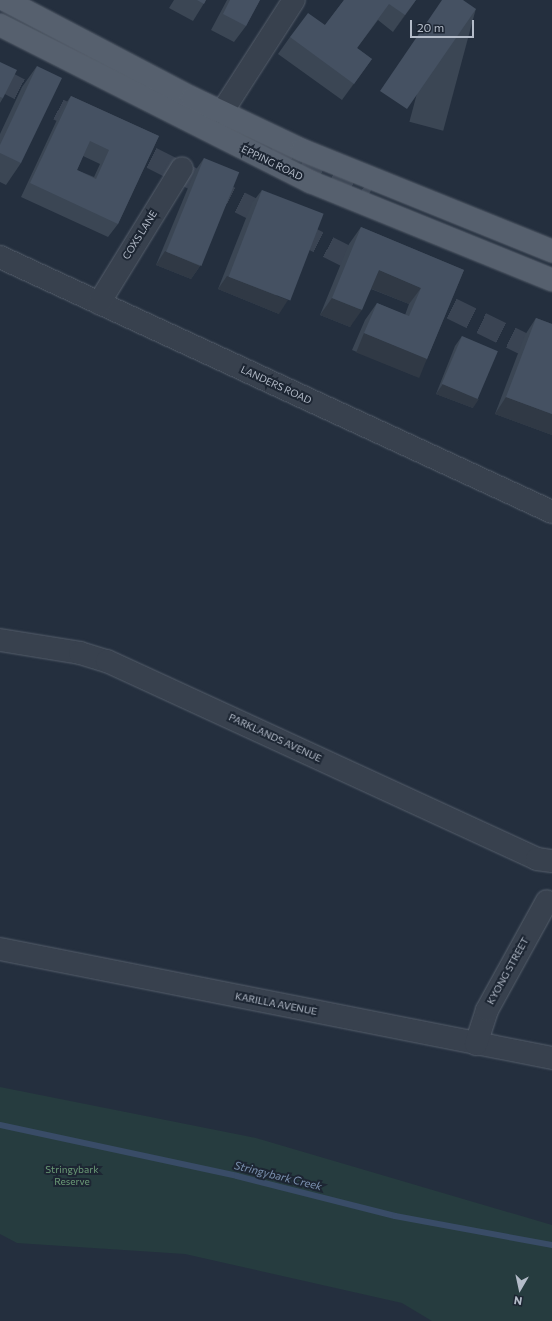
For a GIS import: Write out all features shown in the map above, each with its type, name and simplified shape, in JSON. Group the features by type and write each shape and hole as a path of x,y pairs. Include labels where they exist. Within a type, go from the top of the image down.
{"main road":[{"path":"5,0 222,112 302,150 552,251"},
{"name":"EPPING ROAD","path":"0,26 311,182 552,280"}],"street":[{"path":"222,112 294,0"},
{"name":"COXS LANE","path":"99,302 182,168"},
{"name":"LANDERS ROAD","path":"0,257 552,512"},
{"name":"PARKLANDS AVENUE","path":"0,640 80,653 107,661 547,860"},
{"name":"KYONG STREET","path":"476,1044 487,1010 547,901"},
{"name":"KARILLA AVENUE","path":"0,949 552,1058"}],"green space":[{"name":"Stringybark Reserve","path":"0,1087 256,1138 552,1225 552,1321 432,1321 402,1303 185,1254 17,1243 0,1234"}],"building":[{"path":"197,0 206,0 204,4"},
{"path":"230,0 260,0 246,26 223,14"},
{"path":"344,0 416,0 405,15 389,4 357,48 372,59 354,84 290,37 308,13 325,25"},
{"path":"442,0 463,0 476,9 407,109 380,91"},
{"path":"0,62 17,70 3,98 0,97"},
{"path":"37,66 62,78 21,163 0,153 0,145"},
{"path":"71,96 159,136 118,224 30,183","holes":["90,141 109,150 96,179 77,170"]},
{"path":"204,158 239,172 201,266 166,252"},
{"path":"262,190 324,214 290,300 229,277"},
{"path":"361,227 464,270 427,359 364,333 377,303 409,316 421,288 379,270 362,310 332,298"},
{"path":"536,318 552,324 552,414 506,397"},
{"path":"462,336 498,351 478,399 442,384"}],"waterway":[{"name":"Stringybark Creek","path":"0,1125 237,1176 395,1216 552,1245"}],"tunnel":[{"path":"0,79 88,125"},
{"path":"122,143 371,269"},
{"path":"273,147 368,196"},
{"path":"422,294 552,358"}]}
